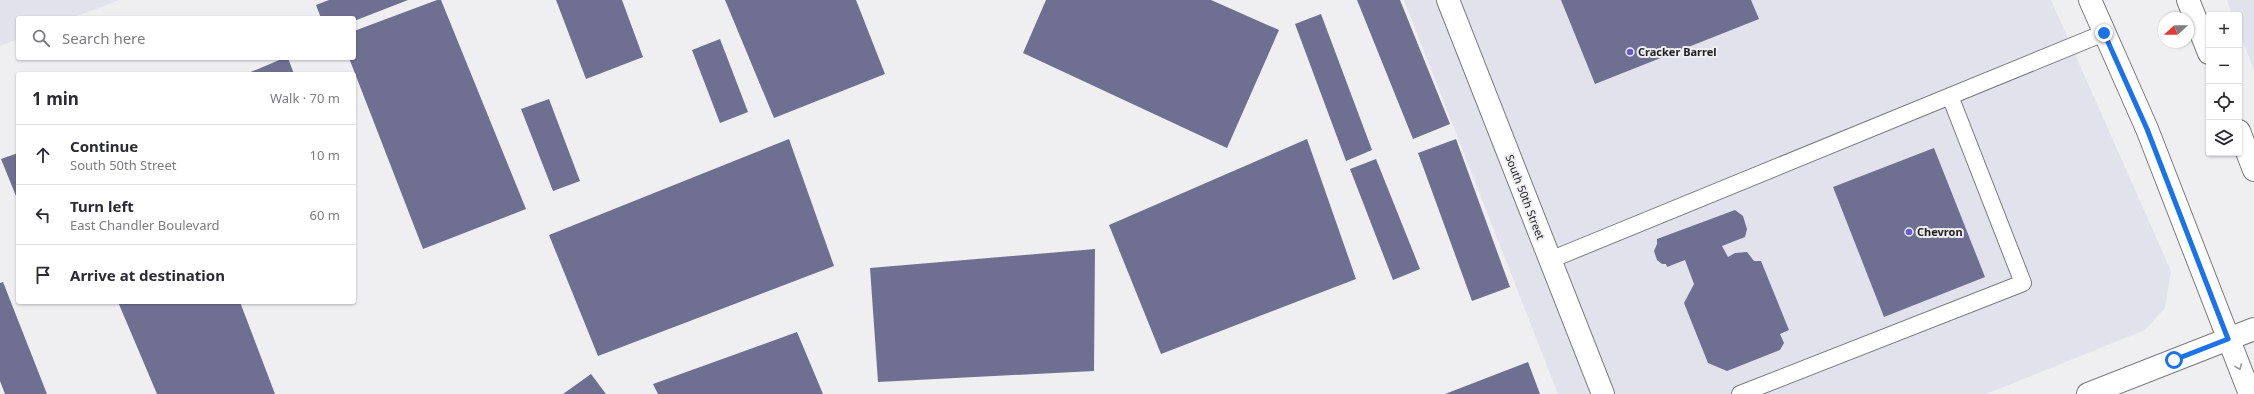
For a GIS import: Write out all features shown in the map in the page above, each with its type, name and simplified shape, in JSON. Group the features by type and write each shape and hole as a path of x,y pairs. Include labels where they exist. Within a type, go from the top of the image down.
{"street":[{"name":"South 50th Street","path":"1448,0 1602,394"},
{"path":"2090,0 2147,129 2250,394"},
{"path":"2188,0 2207,48"},
{"path":"2242,139 2254,170"},
{"path":"2088,394 2254,329"}],"lane":[{"path":"1550,260 2104,33"},
{"path":"1740,394 2023,283 1950,96"}],"shaded area":[{"path":"0,0 119,0 77,16 16,16 16,40 0,46"},
{"path":"1404,0 2051,0 2171,271 2165,308 2145,330 1986,394 1558,394"},
{"path":"2227,0 2254,0 2254,70 2242,40 2242,12 2231,12"}],"building":[{"path":"329,0 408,0 356,20 356,16 320,16 316,5"},
{"path":"437,0 441,0 526,209 423,249 356,76 356,72 354,72 350,60 356,60 356,30"},
{"path":"556,0 622,0 643,57 586,79"},
{"path":"725,0 856,0 885,74 774,118"},
{"path":"1046,0 1211,0 1279,30 1227,148 1023,53"},
{"path":"1357,0 1400,0 1450,124 1413,139"},
{"name":"Cracker Barrel","path":"1561,0 1751,0 1759,19 1595,84"},
{"path":"1321,14 1372,150 1346,161 1295,24"},
{"path":"720,39 748,112 720,123 692,50"},
{"path":"279,60 289,60 293,72 251,72"},
{"path":"549,99 580,181 553,191 521,109"},
{"path":"789,139 834,266 598,356 549,235"},
{"path":"1307,139 1356,279 1161,354 1109,225"},
{"path":"1456,139 1510,287 1472,301 1418,153"},
{"name":"Chevron","path":"1934,148 1985,277 1884,317 1833,187"},
{"path":"16,154 16,196 1,159"},
{"path":"1376,159 1420,269 1393,280 1350,169"},
{"path":"1735,210 1743,216 1747,229 1745,237 1722,246 1728,257 1735,253 1747,252 1754,261 1761,261 1789,330 1780,334 1784,343 1780,350 1727,371 1708,363 1684,303 1694,284 1685,260 1667,267 1666,264 1662,264 1657,260 1654,251 1657,244 1657,239"},
{"path":"1095,249 1094,371 878,382 870,268"},
{"path":"3,282 47,394 5,394 0,381 0,283"},
{"path":"119,304 241,304 275,394 157,394"},
{"path":"797,332 823,394 658,394 653,384"},
{"path":"1528,362 1540,394 1445,394"},
{"path":"591,374 606,394 563,394"}],"place":[{"name":"Cracker Barrel","path":"1630,52"},
{"name":"Chevron","path":"1909,232"}],"route":[{"path":"2104,33 2147,129 2228,339 2174,360"}]}
